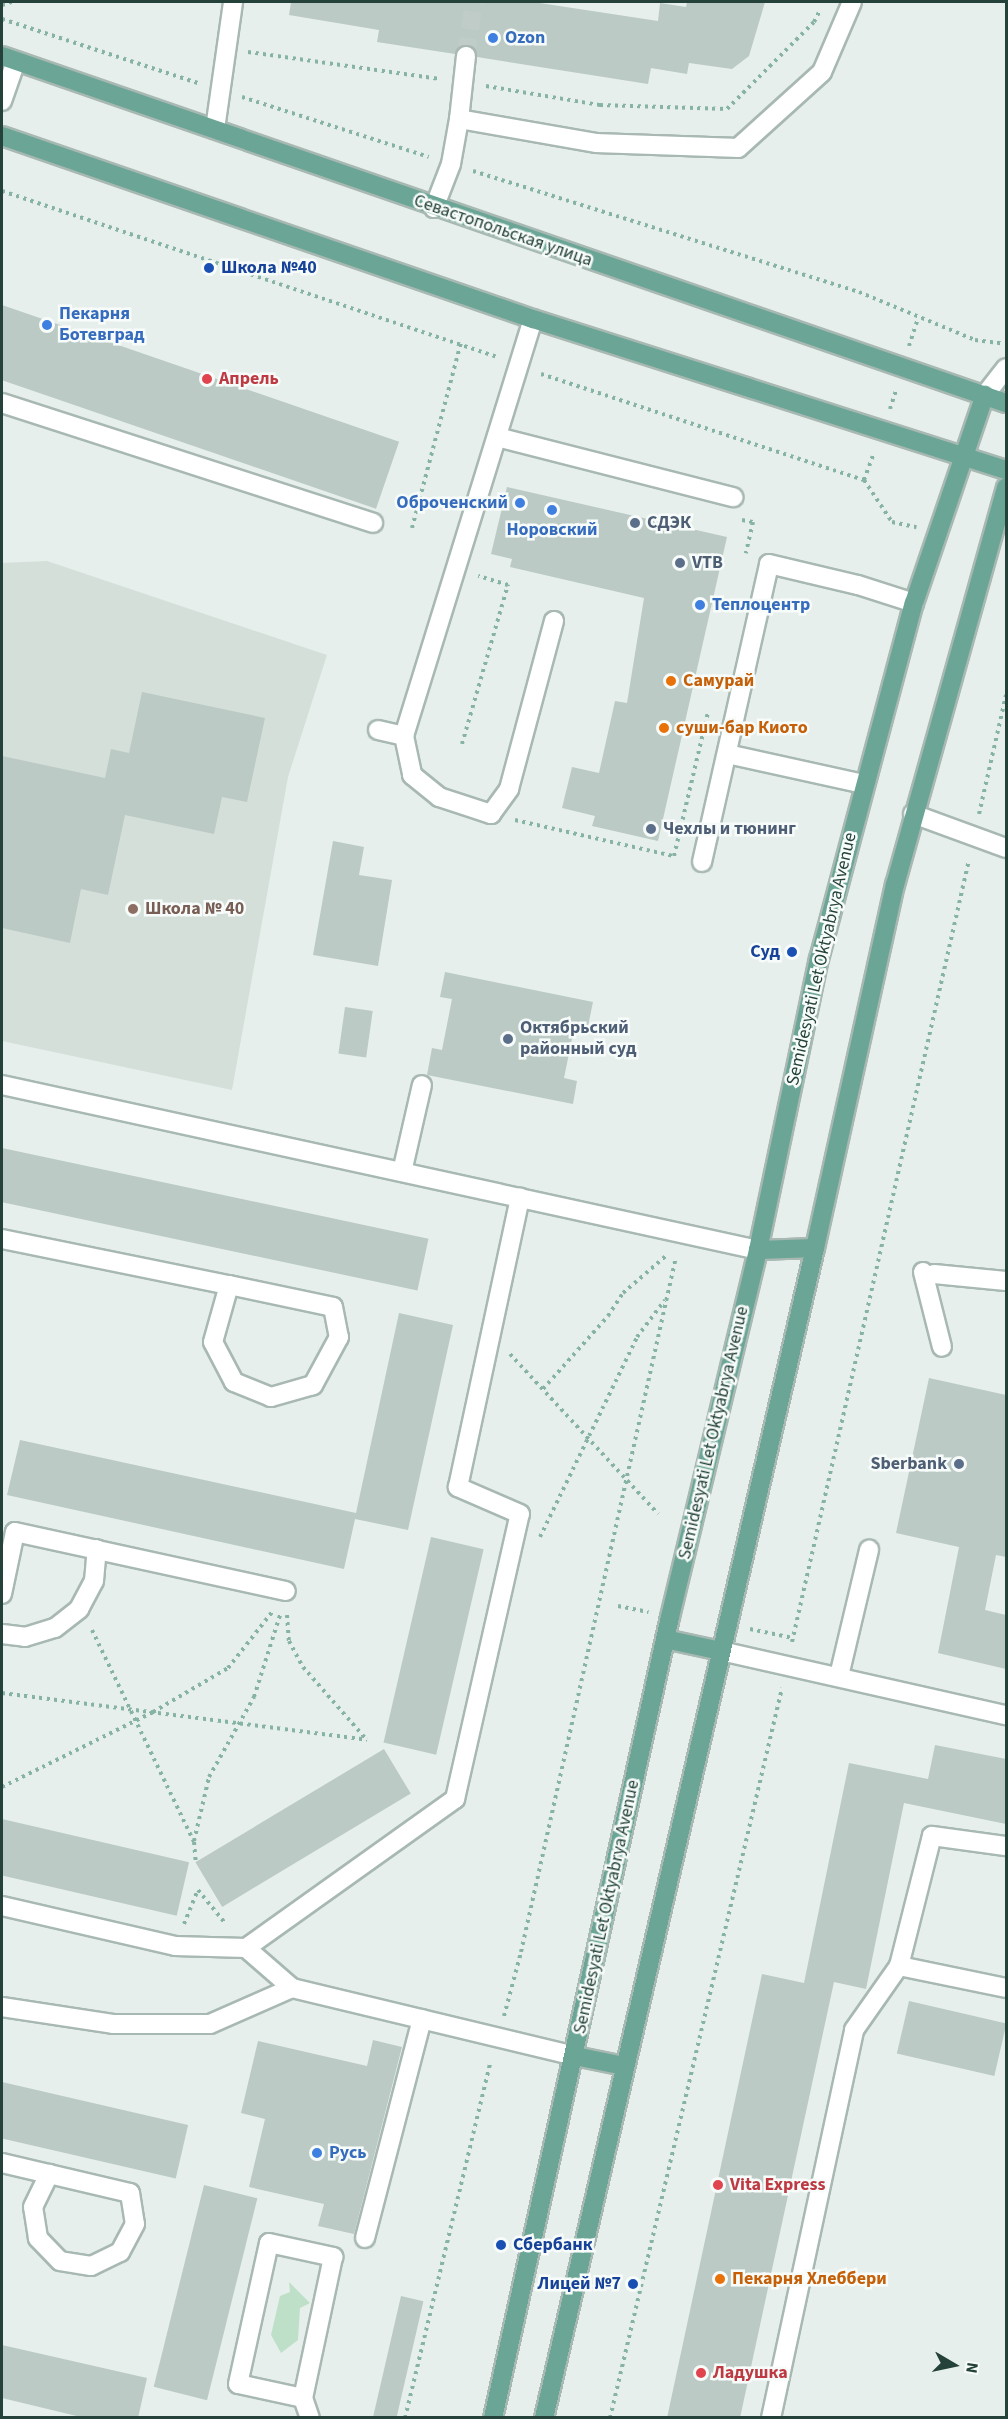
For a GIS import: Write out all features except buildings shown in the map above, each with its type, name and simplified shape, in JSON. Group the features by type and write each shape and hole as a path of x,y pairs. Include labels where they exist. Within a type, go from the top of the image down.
{"main road":[{"name":"Севастопольская улица","path":"9,58 434,208 903,365 1006,403"},
{"path":"2,136 533,319 1006,470"},
{"name":"Semidesyati Let Oktyabrya Avenue","path":"493,2418 575,2056 665,1639 758,1250 819,959 863,784 914,603 985,395"},
{"path":"544,2418 913,814 1006,487"},
{"path":"758,1250 815,1248"},
{"path":"665,1639 721,1651"},
{"path":"575,2056 624,2066"}],"street":[{"path":"215,129 233,2"},
{"path":"459,119 597,143 738,148 822,72 852,2"},
{"path":"434,208 451,164 466,56"},
{"path":"2,100 9,58"},
{"path":"533,319 404,736 412,775 439,797 491,814 509,789 554,621"},
{"path":"985,395 1006,368"},
{"path":"2,403 373,523"},
{"path":"497,437 733,497"},
{"path":"702,862 768,564 858,585 914,603"},
{"path":"378,730 404,736"},
{"path":"727,754 863,784"},
{"path":"913,814 1006,848"},
{"path":"2,1085 758,1250"},
{"path":"402,1172 422,1085"},
{"path":"2,1906 175,1946 246,1948 454,1799 520,1514 458,1487 520,1198"},
{"path":"2,1239 333,1307 339,1337 313,1385 271,1397 234,1382 213,1342 230,1286"},
{"path":"942,1347 929,1273 1006,1281"},
{"path":"2,1594 15,1532 286,1591"},
{"path":"2,1634 25,1637 55,1628 80,1609 94,1581 97,1549"},
{"path":"839,1676 869,1550"},
{"path":"721,1651 1006,1715"},
{"path":"771,2418 854,2030 899,1966 932,1836 1005,1846"},
{"path":"246,1948 292,1988 575,2056"},
{"path":"899,1966 1006,1988"},
{"path":"2,2007 113,2024 210,2024 292,1988"},
{"path":"365,2238 422,2019"},
{"path":"2,2163 49,2174 130,2193 135,2224 120,2253 91,2266 60,2261 38,2238 33,2207 49,2174"},
{"path":"303,2398 238,2384 269,2243 333,2257 303,2398 310,2418"}],"path":[{"path":"2,5 12,2"},
{"path":"227,50 462,82 600,105 727,109 814,22 824,2"},
{"path":"2,19 221,91 859,292 918,319 975,340 1006,343"},
{"path":"864,480 884,430 918,319"},
{"path":"412,528 461,343"},
{"path":"730,517 753,522 745,557"},
{"path":"462,744 508,585 486,578"},
{"path":"610,2418 788,1665 1006,695"},
{"path":"491,814 674,856 710,706"},
{"path":"405,2418 466,2154 521,1952 628,1482 679,1245"},
{"path":"543,1389 608,1316 623,1293 671,1252"},
{"path":"535,1542 543,1534 586,1437 637,1337 668,1298"},
{"path":"490,1332 658,1514"},
{"path":"2,1787 153,1712 228,1668 286,1591"},
{"path":"196,1863 194,1842 209,1777 239,1724 261,1677 286,1591"},
{"path":"2,1693 367,1740 303,1667 289,1641 286,1591"},
{"path":"80,1609 194,1842"},
{"path":"175,1946 198,1890 246,1948"}],"shaded area":[{"name":"Школа № 40","path":"47,561 327,655 288,777 232,1090 2,1041 2,563"}],"green space":[{"path":"289,2282 310,2303 300,2308 298,2340 281,2353 271,2335 280,2296 290,2292"}],"tunnel":[{"path":"466,56 474,2"}],"place":[{"name":"Ozon","path":"493,38"},
{"name":"Школа №40","path":"209,268"},
{"name":"Пекарня Ботевград","path":"47,325"},
{"name":"Апрель","path":"207,379"},
{"name":"Оброченский","path":"520,503"},
{"name":"Норовский","path":"552,510"},
{"name":"СДЭК","path":"635,523"},
{"name":"VTB","path":"680,563"},
{"name":"Теплоцентр","path":"700,605"},
{"name":"Самурай","path":"671,681"},
{"name":"суши-бар Киото","path":"664,728"},
{"name":"Чехлы и тюнинг","path":"651,829"},
{"name":"Школа № 40","path":"133,909"},
{"name":"Суд","path":"792,952"},
{"name":"Октябрьский районный суд","path":"508,1039"},
{"name":"Sberbank","path":"959,1464"},
{"name":"Русь","path":"317,2153"},
{"name":"Vita Express","path":"718,2185"},
{"name":"Сбербанк","path":"501,2245"},
{"name":"Пекарня Хлеббери","path":"720,2279"},
{"name":"Лицей №7","path":"633,2284"},
{"name":"Ладушка","path":"701,2373"}]}
